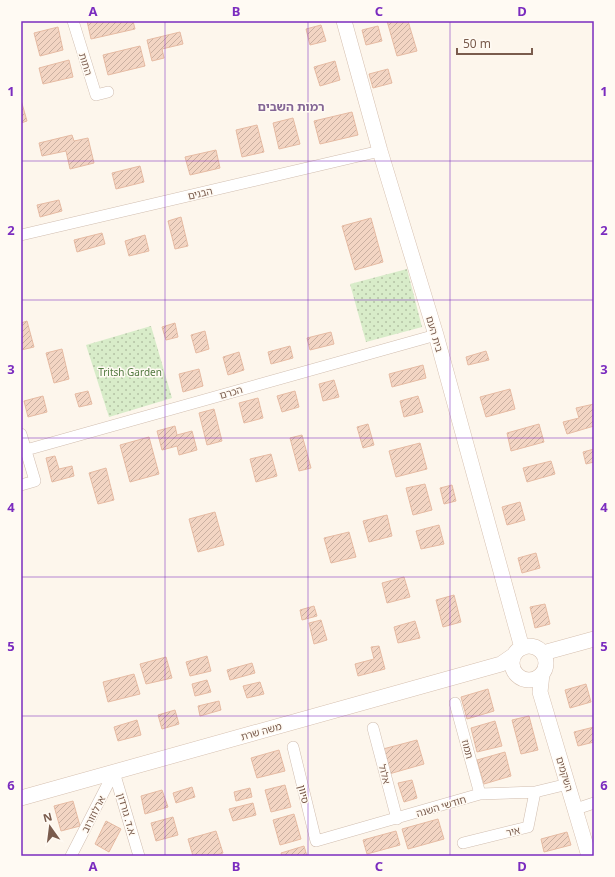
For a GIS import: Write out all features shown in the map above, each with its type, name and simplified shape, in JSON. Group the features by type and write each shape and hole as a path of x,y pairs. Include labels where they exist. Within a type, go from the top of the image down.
{"street":[{"name":"התות","path":"73,21 96,95 108,92"},
{"name":"בית העם","path":"345,21 380,151 436,335 518,652"},
{"name":"הבנים","path":"21,235 380,151"},
{"name":"הכרם","path":"26,450 436,335"},
{"path":"21,434 35,481 21,485"},
{"path":"543,653 594,639"},
{"path":"512,671 533,680 542,674 545,669 546,664 543,653 533,647 518,652"},
{"name":"משה שרת","path":"21,798 114,772 512,671 518,652"},
{"path":"512,671 540,692"},
{"name":"השקמים","path":"542,674 540,692 576,808 589,856"},
{"name":"תמוז","path":"455,703 480,794"},
{"name":"אלול","path":"373,728 397,819"},
{"name":"סיוון","path":"293,747 316,841"},
{"name":"ארלוזורוב","path":"71,856 114,772"},
{"name":"א.ד. גורדון","path":"114,772 139,856"},
{"name":"חודשי השנה","path":"316,841 480,794 536,792 568,784"},
{"name":"איר","path":"464,843 528,827 536,792"},
{"path":"576,808 594,803"}],"green space":[{"path":"407,269 422,327 366,342 350,284"},
{"name":"Tritsh Garden","path":"151,326 172,398 109,417 86,345"}],"building":[{"path":"87,21 133,21 135,29 91,39"},
{"path":"387,21 408,21 417,51 397,56"},
{"path":"321,25 326,41 310,45 306,29"},
{"path":"378,26 382,41 366,45 362,30"},
{"path":"58,27 63,50 40,56 34,33"},
{"path":"180,32 183,44 162,49 164,58 152,61 147,40"},
{"path":"140,46 145,66 108,75 103,55"},
{"path":"69,60 73,77 43,84 39,68"},
{"path":"335,61 340,80 320,86 314,67"},
{"path":"388,69 392,83 373,88 369,74"},
{"path":"21,100 27,121 21,123"},
{"path":"352,112 358,135 320,144 314,121"},
{"path":"293,118 300,144 279,149 273,123"},
{"path":"257,125 264,152 242,157 236,130"},
{"path":"72,135 74,141 88,138 94,163 70,169 66,151 42,156 39,143"},
{"path":"216,150 220,168 190,175 185,157"},
{"path":"140,166 144,182 116,189 112,173"},
{"path":"59,200 62,211 40,217 37,205"},
{"path":"181,217 188,246 175,249 168,221"},
{"path":"371,218 383,262 355,270 342,226"},
{"path":"102,233 105,244 77,252 74,240"},
{"path":"145,235 149,251 129,256 125,241"},
{"path":"27,321 34,347 21,350 21,323"},
{"path":"175,323 178,337 166,340 162,327"},
{"path":"205,331 209,349 196,353 191,335"},
{"path":"331,332 334,344 310,350 307,338"},
{"path":"290,346 293,358 271,364 268,352"},
{"path":"62,349 69,379 54,383 46,353"},
{"path":"486,351 489,360 468,365 466,357"},
{"path":"239,352 244,370 228,375 223,357"},
{"path":"423,365 426,378 392,387 389,374"},
{"path":"199,369 203,386 183,392 179,374"},
{"path":"334,380 339,397 323,401 319,384"},
{"path":"510,389 515,409 486,417 480,397"},
{"path":"88,391 92,404 79,407 75,394"},
{"path":"295,391 299,407 282,412 277,396"},
{"path":"43,396 47,412 28,417 24,401"},
{"path":"418,396 423,412 404,417 400,401"},
{"path":"258,398 263,418 244,423 239,403"},
{"path":"594,404 594,426 567,434 563,422 579,418 576,408"},
{"path":"214,409 222,441 207,445 199,413"},
{"path":"368,424 374,445 363,448 357,427"},
{"path":"539,424 544,442 511,451 507,433"},
{"path":"175,426 177,435 192,431 197,450 179,455 177,446 162,450 157,431"},
{"path":"302,435 311,468 299,471 290,438"},
{"path":"149,437 159,474 130,482 120,445"},
{"path":"420,443 427,469 396,477 389,451"},
{"path":"594,449 594,462 586,464 583,452"},
{"path":"271,454 277,476 256,482 250,459"},
{"path":"55,456 59,469 72,466 74,476 52,482 46,458"},
{"path":"551,461 555,474 527,482 523,468"},
{"path":"106,468 114,500 98,504 89,473"},
{"path":"425,484 432,510 413,515 406,488"},
{"path":"452,485 456,501 444,504 440,488"},
{"path":"520,502 525,520 507,525 502,507"},
{"path":"215,512 224,545 198,552 189,519"},
{"path":"387,515 392,536 369,542 363,521"},
{"path":"439,525 444,544 421,549 416,531"},
{"path":"349,532 356,557 331,563 324,538"},
{"path":"536,553 540,568 522,573 518,558"},
{"path":"404,577 410,597 387,603 382,583"},
{"path":"454,595 461,622 443,627 436,600"},
{"path":"545,604 550,624 535,628 530,607"},
{"path":"314,606 317,616 302,620 300,610"},
{"path":"321,620 327,640 314,644 309,623"},
{"path":"415,621 420,638 398,643 394,627"},
{"path":"379,646 385,669 358,676 355,664 374,659 371,647"},
{"path":"207,656 211,671 190,676 186,662"},
{"path":"166,657 172,678 146,684 140,664"},
{"path":"252,663 255,673 230,680 227,670"},
{"path":"134,674 140,694 108,702 103,682"},
{"path":"207,680 211,692 195,696 192,684"},
{"path":"260,682 264,694 247,698 243,686"},
{"path":"586,684 591,702 570,708 565,690"},
{"path":"488,689 494,711 467,719 461,697"},
{"path":"219,701 221,710 200,716 198,706"},
{"path":"175,710 179,724 162,729 158,715"},
{"path":"529,716 538,750 521,754 512,720"},
{"path":"137,720 141,735 118,741 114,727"},
{"path":"495,721 502,746 477,752 471,728"},
{"path":"594,727 594,742 578,746 574,732"},
{"path":"417,740 424,764 389,774 383,749"},
{"path":"279,750 285,771 257,778 251,758"},
{"path":"505,752 511,776 484,784 477,760"},
{"path":"412,780 417,798 404,802 398,783"},
{"path":"285,785 291,807 271,812 265,790"},
{"path":"192,787 195,797 176,803 173,793"},
{"path":"250,788 252,797 236,801 234,792"},
{"path":"162,790 168,807 145,814 141,796"},
{"path":"73,801 80,826 61,831 54,806"},
{"path":"253,803 256,815 233,821 229,809"},
{"path":"294,814 301,839 280,845 273,820"},
{"path":"173,817 178,835 156,841 151,823"},
{"path":"438,819 444,839 408,849 402,829"},
{"path":"106,821 121,829 109,852 95,844"},
{"path":"216,831 223,853 213,856 193,856 188,839"},
{"path":"396,831 400,845 367,854 363,840"},
{"path":"567,832 571,845 544,852 541,839"},
{"path":"304,846 307,856 282,856 281,853"}],"district":[{"name":"רמות השבים","path":"291,106"}]}
